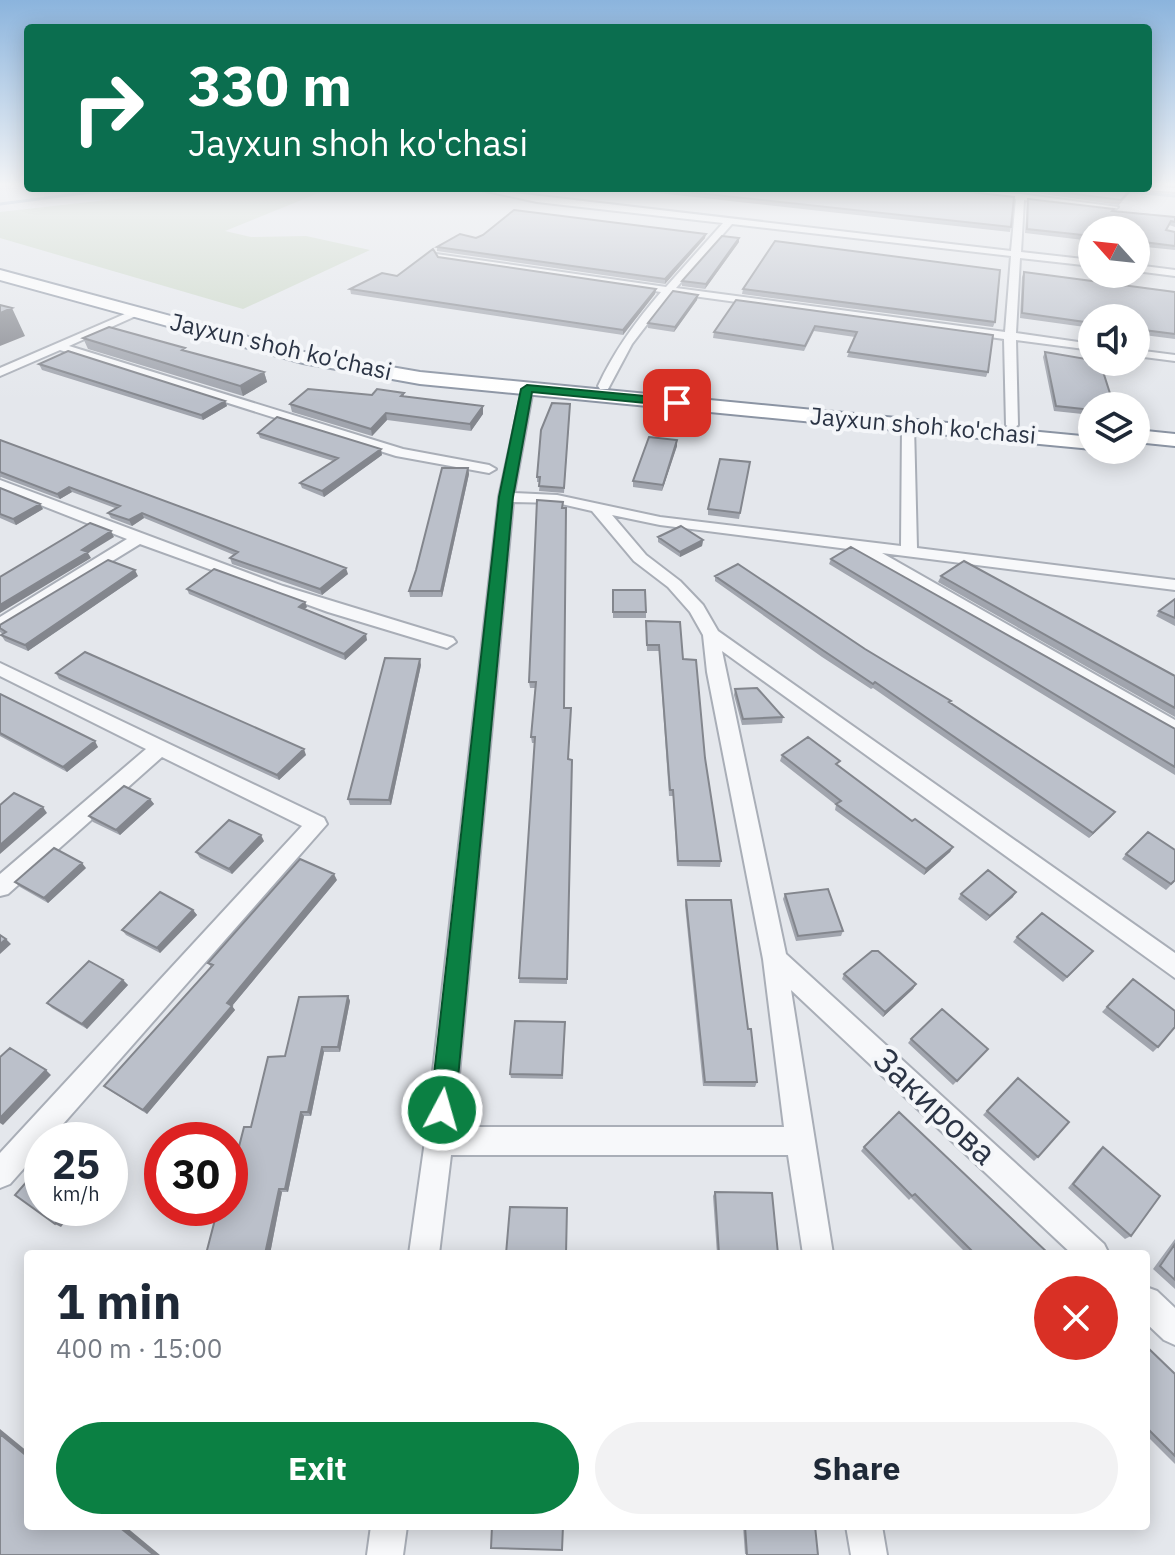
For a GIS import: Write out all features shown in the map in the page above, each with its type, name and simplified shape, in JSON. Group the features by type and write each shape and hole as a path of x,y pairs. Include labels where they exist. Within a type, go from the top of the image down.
{"highway":[{"name":"Jayxun shoh ko'chasi","path":"0,265 151,307 357,357 604,386 1078,431"},
{"name":"Jayxun shoh ko'chasi","path":"0,275 348,368 527,389 1078,442"},
{"path":"1150,437 1175,440"},
{"path":"1150,448 1175,450"}],"street":[{"path":"439,256 1078,345"},
{"path":"604,386 611,368 669,290 699,256"},
{"path":"1012,425 1010,336 1015,256"},
{"path":"1028,256 1078,261"},
{"path":"1150,270 1175,273"},
{"path":"0,372 134,313"},
{"path":"59,346 401,453 489,469"},
{"path":"1150,355 1175,358"},
{"path":"425,1250 439,1141 506,497 527,389"},
{"path":"908,425 909,550"},
{"path":"0,484 139,538 392,627 447,642"},
{"path":"506,497 557,499 660,521 909,550 1169,586"},
{"path":"596,506 640,558 674,584 697,609 712,635 716,672 775,959 799,1141 817,1250"},
{"path":"0,625 139,538"},
{"path":"853,543 1175,729"},
{"path":"712,635 1175,967"},
{"path":"0,669 317,824 0,1174"},
{"path":"0,887 159,748"},
{"name":"Закирова","path":"775,959 1090,1250"},
{"path":"439,1141 799,1141"},
{"path":"1150,1306 1175,1329"},
{"path":"385,1555 388,1530"},
{"path":"865,1530 869,1555"}],"green space":[{"path":"60,256 358,256 243,309"}],"building":[{"path":"424,256 437,256 656,289 623,330 350,289 382,273 397,276"},
{"path":"498,256 686,256 665,279"},
{"path":"705,256 726,256 706,284 682,281"},
{"path":"765,256 888,256 1000,270 995,322 743,289"},
{"path":"1024,272 1078,279 1078,288 1145,288 1175,292 1175,334 1150,331 1150,304 1078,304 1078,321 1022,313"},
{"path":"673,291 698,295 675,327 648,323"},
{"path":"736,300 993,335 988,372 848,352 857,332 815,326 805,346 714,332"},
{"path":"0,305 12,308 0,313"},
{"path":"109,327 264,372 240,386 83,338"},
{"path":"68,351 225,401 201,415 39,364"},
{"path":"1045,352 1078,358 1078,376 1104,376 1110,392 1078,392 1078,408 1056,406"},
{"path":"308,389 372,395 377,389 404,393 401,396 483,406 470,424 386,413 371,429 290,404"},
{"path":"552,403 570,404 564,488 539,486 540,477 537,477 541,430"},
{"path":"277,417 381,449 322,491 300,483 338,458 258,433"},
{"path":"649,437 677,440 663,485 633,481"},
{"path":"0,440 346,568 320,589 230,558 238,552 142,513 129,520 108,513 120,506 69,487 57,494 0,472"},
{"path":"720,459 750,462 740,513 708,509"},
{"path":"442,468 468,468 441,591 409,591 416,570"},
{"path":"0,488 40,504 13,519 0,514"},
{"path":"537,500 563,502 562,508 566,508 564,708 571,708 568,759 572,760 567,979 519,978 535,737 531,737 536,682 529,682"},
{"path":"90,523 111,531 82,550 88,552 0,605 0,577"},
{"path":"681,526 703,540 680,552 658,537"},
{"path":"851,547 1175,729 1175,767 831,559"},
{"path":"108,560 135,570 25,645 1,635 6,632 0,625"},
{"path":"964,561 1175,676 1175,708 941,576"},
{"path":"738,564 865,649 951,701 1115,812 1093,833 715,576"},
{"path":"214,569 305,602 299,607 366,634 344,654 187,589"},
{"path":"613,590 645,590 646,612 613,612"},
{"path":"1175,599 1175,618 1159,611"},
{"path":"646,621 680,622 683,659 696,660 705,758 721,861 678,861 659,645 647,645"},
{"path":"85,652 304,749 277,775 56,673"},
{"path":"385,658 420,659 389,800 348,799"},
{"path":"757,688 783,717 743,719 735,689"},
{"path":"0,694 95,741 63,767 0,733"},
{"path":"808,737 840,761 836,764 912,821 915,819 953,847 926,869 836,804 841,801 782,755"},
{"path":"124,786 150,799 116,830 89,816"},
{"path":"14,793 43,807 0,845 0,805"},
{"path":"229,820 261,835 229,869 196,852"},
{"path":"1148,832 1175,850 1175,880 1171,884 1126,854"},
{"path":"54,848 82,863 44,898 15,882"},
{"path":"300,859 334,874 227,1003 232,1006 143,1110 104,1086 213,965 208,963"},
{"path":"988,870 1016,892 990,916 961,894"},
{"path":"828,889 843,931 798,936 785,894"},
{"path":"160,892 193,910 157,948 122,930"},
{"path":"686,900 731,900 757,1082 705,1082"},
{"path":"1042,913 1093,951 1067,977 1017,937"},
{"path":"872,951 878,951 916,984 885,1012 844,974"},
{"path":"89,961 123,980 82,1024 47,1003"},
{"path":"1133,979 1175,1011 1175,1027 1158,1047 1107,1007"},
{"path":"348,996 338,1047 322,1047 308,1112 301,1112 285,1189 279,1189 266,1250 207,1250 213,1226 248,1226 248,1127 251,1127 268,1057 285,1056 299,997"},
{"path":"942,1009 988,1049 957,1081 911,1039"},
{"path":"515,1021 565,1022 562,1075 510,1074"},
{"path":"10,1048 46,1070 0,1118 0,1057"},
{"path":"1018,1078 1069,1122 1038,1157 987,1111"},
{"path":"899,1112 1045,1250 971,1250 864,1147"},
{"path":"1103,1147 1160,1196 1131,1236 1073,1184"},
{"path":"24,1185 24,1202 15,1195"},
{"path":"715,1192 772,1193 778,1250 719,1250"},
{"path":"510,1207 567,1208 566,1250 506,1250"},
{"path":"1175,1244 1175,1280 1160,1266"},
{"path":"1150,1350 1175,1374 1175,1456 1150,1431"},
{"path":"0,1434 24,1454 24,1530 123,1530 154,1555 0,1555"},
{"path":"492,1530 563,1530 562,1550 491,1548"},
{"path":"745,1530 815,1530 818,1555 747,1555"}],"route":[{"path":"442,1110 506,497 527,389 677,403"}]}
